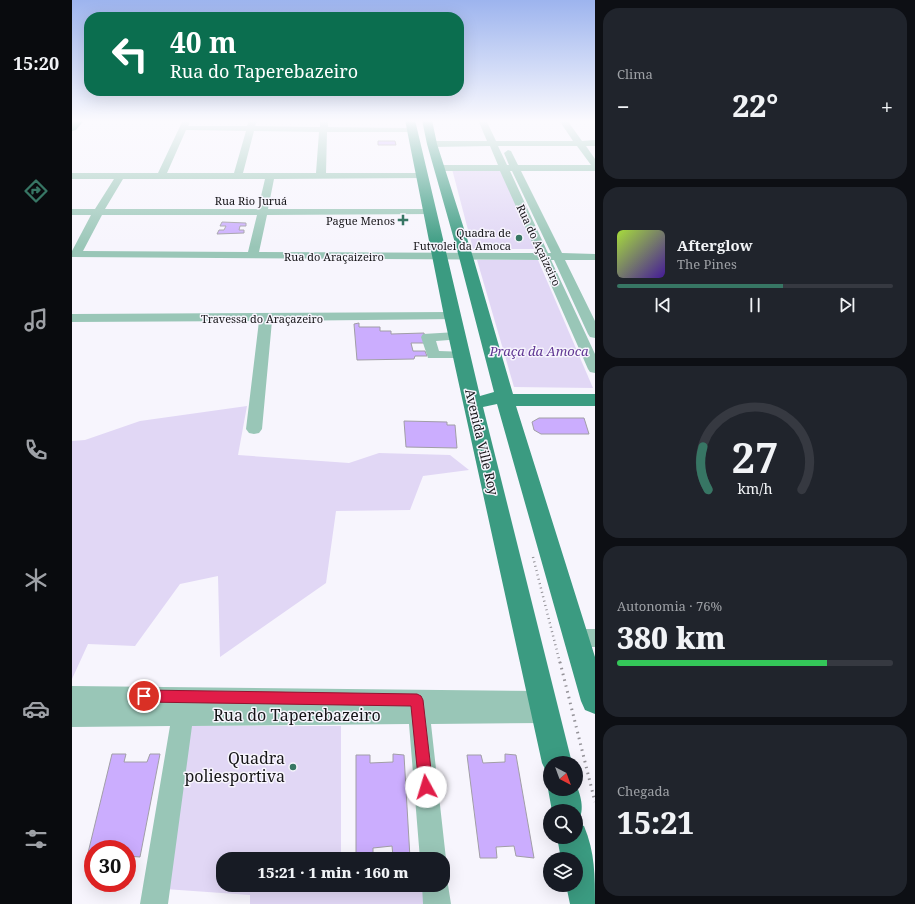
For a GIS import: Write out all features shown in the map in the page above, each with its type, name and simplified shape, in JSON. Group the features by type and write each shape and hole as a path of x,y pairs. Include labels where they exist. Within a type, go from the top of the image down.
{"main road":[{"name":"Avenida Ville Roy","path":"419,162 452,316 555,756"},
{"path":"438,162 507,405 586,638 595,701"},
{"path":"474,406 595,400"},
{"path":"507,405 595,410"},
{"path":"574,844 587,904"}],"street":[{"path":"162,175 168,162"},
{"path":"238,176 242,162"},
{"path":"321,175 322,162"},
{"name":"Rua do Açaizeiro","path":"500,162 595,369"},
{"name":"Rua do Açaizeiro","path":"512,162 595,334"},
{"path":"440,168 595,166"},
{"path":"72,176 423,176"},
{"path":"74,254 120,176"},
{"path":"253,256 270,176"},
{"name":"Rua Rio Juruá","path":"72,212 430,212"},
{"name":"Rua do Araçaizeiro","path":"74,254 595,257"},
{"name":"Travessa do Araçazeiro","path":"72,318 452,316"},
{"path":"254,429 266,318"},
{"path":"457,336 428,337 433,355 462,355"},
{"name":"Rua do Taperebazeiro","path":"72,696 185,705 544,707"},
{"path":"154,904 185,705"},
{"name":"Rua do Taperebazeiro","path":"72,716 185,705"},
{"path":"418,707 432,852"},
{"path":"436,892 437,904"}],"green space":[{"path":"452,169 501,170 538,249 473,249"},
{"name":"Praça da Amoca","path":"477,260 538,260 593,388 514,387"},
{"path":"247,406 238,455 349,463 379,453 450,455 469,470 423,476 410,510 336,511 326,583 220,657 218,576 180,584 135,646 88,644 72,679 72,441 85,440 140,421"},
{"path":"190,726 341,726 341,852 216,852 216,892 424,892 425,904 250,904 250,895 165,889"}],"building":[{"path":"222,222 246,223 246,226 240,226 239,230 244,230 244,233 217,234 219,230 224,230 226,226 220,226"},
{"path":"359,323 359,327 380,327 380,331 391,331 391,334 424,333 426,343 411,343 413,351 425,351 427,356 415,356 414,359 357,360 354,324"},
{"path":"539,418 584,418 589,434 541,434 534,430 532,422"},
{"path":"404,421 447,422 447,425 455,425 457,448 406,447"},
{"path":"112,754 126,754 124,762 147,762 150,754 160,754 140,857 136,857 136,840 91,840"},
{"path":"393,754 404,755 410,852 393,852 392,846 373,848 373,852 356,852 356,755 370,755 370,763 393,762"},
{"path":"505,754 516,755 534,858 516,856 514,846 496,847 497,858 480,858 467,755 481,755 483,763 505,762"}],"place":[{"name":"Pague Menos","path":"403,220"},
{"name":"Quadra de Futvolei da Amoca","path":"519,238"},
{"name":"Quadra poliesportiva","path":"293,767"}],"route":[{"path":"144,696 417,700 426,787"}]}
